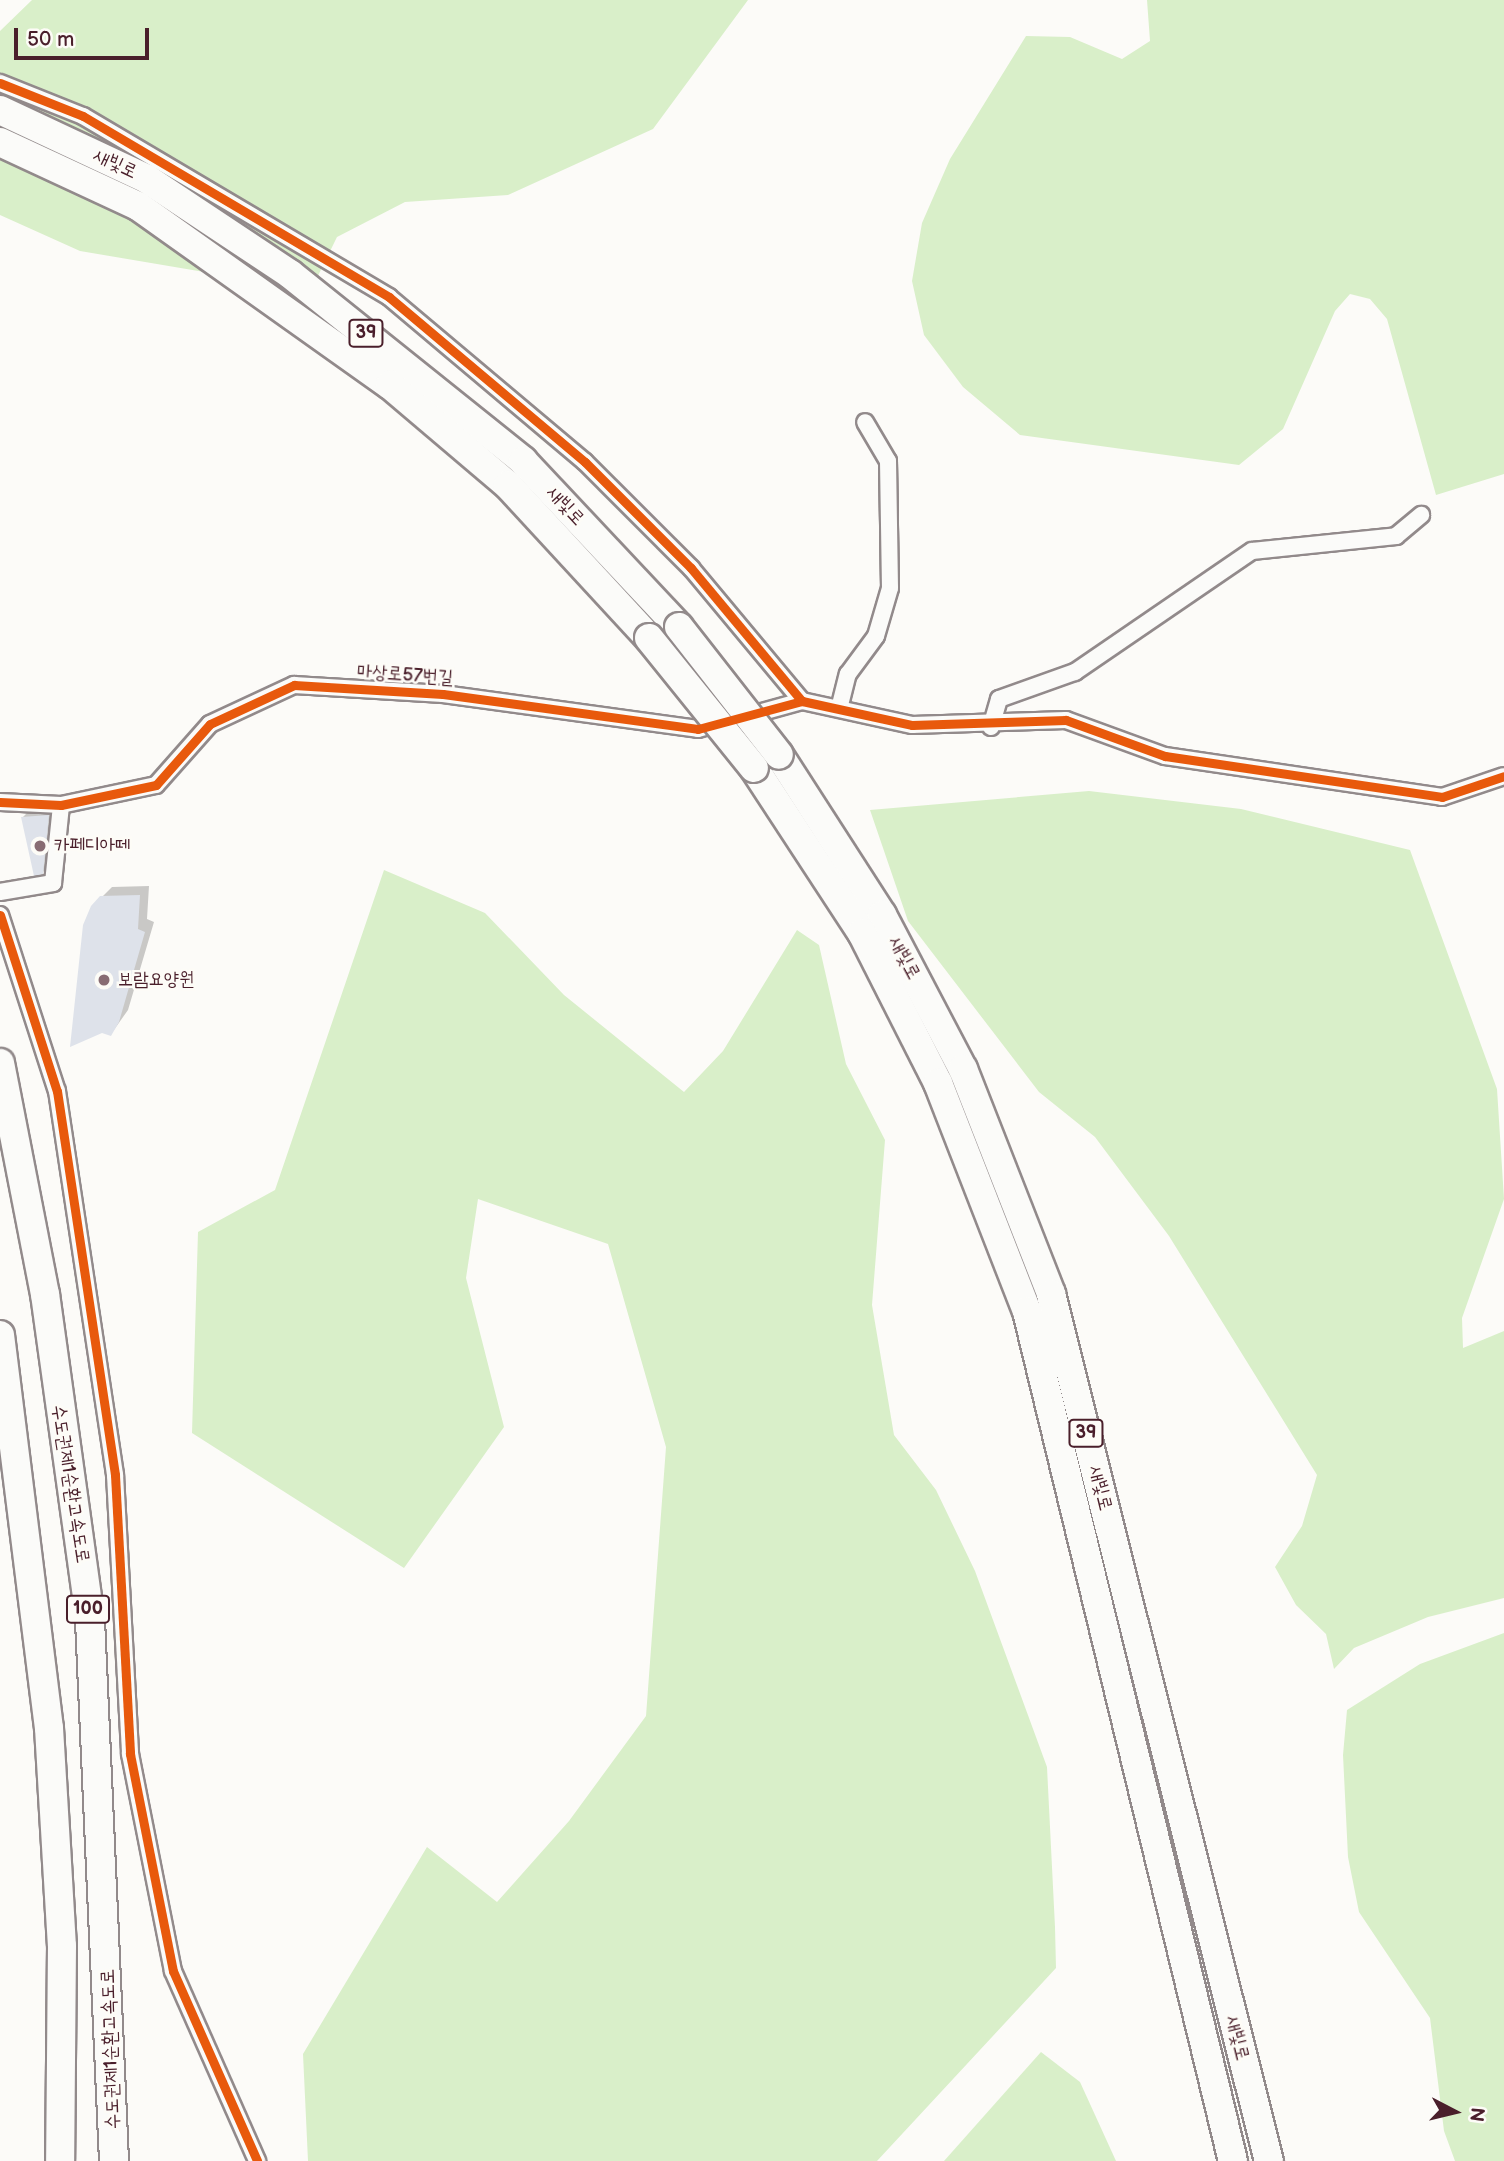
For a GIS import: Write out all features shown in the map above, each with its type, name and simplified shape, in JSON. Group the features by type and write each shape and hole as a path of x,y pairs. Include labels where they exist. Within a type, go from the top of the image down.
{"highway":[{"name":"새빛로","path":"0,110 147,179 290,274 523,461 679,627 766,761 862,933 932,1071 1027,1311 1233,2161"},
{"name":"새빛로","path":"0,142 138,206 390,385 508,485 766,761 882,915 963,1069 1051,1294 1268,2156"},
{"name":"수도권제1순환고속도로","path":"0,1063 45,1294 90,1620 114,2161"},
{"name":"100","path":"0,1335 49,1728 62,1946 60,2161"}],"street":[{"path":"0,83 83,116 389,296 585,463 691,568 802,701"},
{"path":"839,705 848,674 876,636 890,588 888,461 865,422"},
{"path":"991,727 999,699 1075,671 1252,551 1396,536 1421,515"},
{"name":"마상로57번길","path":"0,802 61,806 156,785 210,724 294,685 443,694 698,729 802,701 839,705 912,725 991,727 1066,720 1165,756 1442,797 1504,776"},
{"path":"0,892 53,883 61,806"},
{"path":"0,915 57,1091 116,1475 130,1754 173,1971 257,2161"}],"green space":[{"path":"32,0 748,0 653,129 508,195 405,202 337,237 311,290 80,251 0,215 0,31"},
{"path":"1147,0 1504,0 1504,474 1436,495 1387,319 1370,299 1350,294 1335,311 1283,429 1239,465 1020,435 963,387 924,335 912,281 922,223 950,159 1026,36 1070,37 1122,59 1150,41"},
{"path":"1089,791 1241,809 1410,850 1497,1089 1504,1199 1462,1318 1463,1348 1504,1331 1504,1598 1428,1617 1354,1648 1334,1669 1326,1634 1296,1605 1275,1567 1302,1526 1317,1475 1169,1236 1095,1137 1039,1092 908,921 870,810"},
{"path":"384,870 485,913 564,995 684,1092 723,1051 797,930 819,945 846,1064 885,1140 872,1305 894,1435 936,1490 975,1571 1047,1767 1055,1927 1056,1968 877,2161 308,2161 303,2054 427,1847 497,1902 569,1821 646,1716 666,1447 608,1244 478,1199 466,1278 504,1427 404,1568 192,1433 198,1232 275,1190"},
{"path":"1504,1633 1504,2161 1455,2161 1444,2131 1430,2018 1359,1912 1348,1857 1343,1755 1347,1710 1420,1664"},
{"path":"1041,2052 1080,2082 1116,2161 944,2161"}],"building":[{"name":"카페디아떼","path":"49,815 43,874 34,876 21,817"},
{"name":"보람요양원","path":"140,895 138,929 145,932 119,1022 111,1036 102,1033 70,1047 83,925 91,906 100,896"}],"cycle path":[{"path":"0,83 83,116 389,297 585,462 691,568 802,701"},
{"path":"0,802 61,805 156,785 210,724 294,685 443,694 698,729 802,701 912,725 1066,720 1165,756 1442,797 1504,776"},
{"path":"0,915 57,1091 115,1475 130,1754 173,1971 257,2161"}],"place":[{"name":"카페디아떼","path":"40,846"},
{"name":"보람요양원","path":"104,980"}]}
